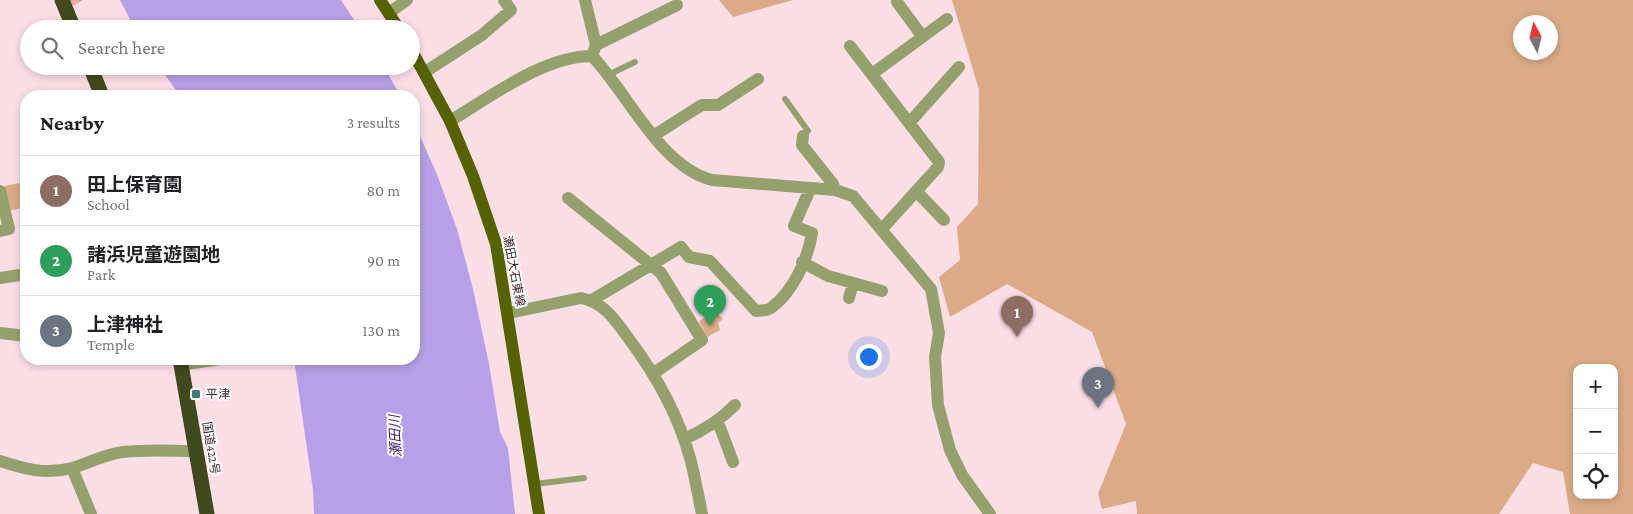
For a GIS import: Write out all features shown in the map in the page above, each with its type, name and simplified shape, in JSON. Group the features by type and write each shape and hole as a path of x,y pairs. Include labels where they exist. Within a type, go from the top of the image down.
{"highway":[{"path":"62,0 70,20"},
{"path":"94,75 100,90"},
{"name":"国道422号","path":"182,365 207,514"}],"main road":[{"path":"380,0 393,20"},
{"name":"瀬田大石東線","path":"420,64 450,121 491,226 502,269 539,514"}],"street":[{"path":"389,13 407,0"},
{"path":"425,72 482,35 511,10 504,0"},
{"path":"585,0 594,51 634,112 653,136 687,170 698,177 712,180 834,190 854,196 931,289 939,333 935,358 938,405 950,450 962,475 990,514"},
{"path":"897,2 922,36"},
{"path":"450,121 517,80 547,67 594,51 668,5"},
{"path":"872,74 947,19"},
{"path":"850,46 940,162 938,167 882,229"},
{"path":"910,122 959,67"},
{"path":"653,136 702,105 718,105 758,79"},
{"path":"803,136 802,145 833,184 834,190"},
{"path":"592,300 681,247 689,257 710,261 756,311 770,309 790,289 810,244 812,233 794,226 810,189"},
{"path":"0,191 9,230 0,231"},
{"path":"916,192 944,220"},
{"path":"568,198 661,272 702,340 654,373"},
{"path":"802,262 828,276 882,291"},
{"path":"0,278 20,275"},
{"path":"848,298 852,283"},
{"path":"509,313 570,299 592,300 607,309 654,373 684,440 702,514"},
{"path":"0,333 20,335"},
{"path":"684,440 695,435 703,428 718,422 735,405"},
{"path":"718,422 733,462"},
{"path":"0,464 33,471 72,468 102,456 124,452 197,451"},
{"path":"72,468 91,514"}],"lane":[{"path":"610,74 635,62"},
{"path":"785,99 808,131 803,136"},
{"path":"535,484 584,478"}],"shaded area":[{"path":"719,0 793,0 733,17"},
{"path":"952,0 1633,0 1633,514 1570,514 1563,472 1533,463 1499,514 1137,514 1136,501 1102,509 1098,494 1126,424 1092,332 1007,284 950,317 939,277 960,260 957,227 978,204 979,90"},
{"path":"20,183 20,209 8,211 4,186"},
{"path":"716,312 723,319 718,323 720,330 707,337 699,321"}],"water":[{"path":"120,0 341,0 354,20 130,20"},
{"path":"165,75 388,75 397,90 176,90"},
{"name":"瀬田川","path":"420,136 436,172 457,229 473,289 489,364 500,432 508,448 515,514 314,514 313,490 295,365 420,365"}],"building":[{"path":"71,0 82,0 73,5"}],"place":[{"name":"諸浜児童遊園地","path":"710,326"},
{"name":"田上保育園","path":"1017,337"},
{"name":"平津","path":"196,394"},
{"name":"上津神社","path":"1098,408"}]}
